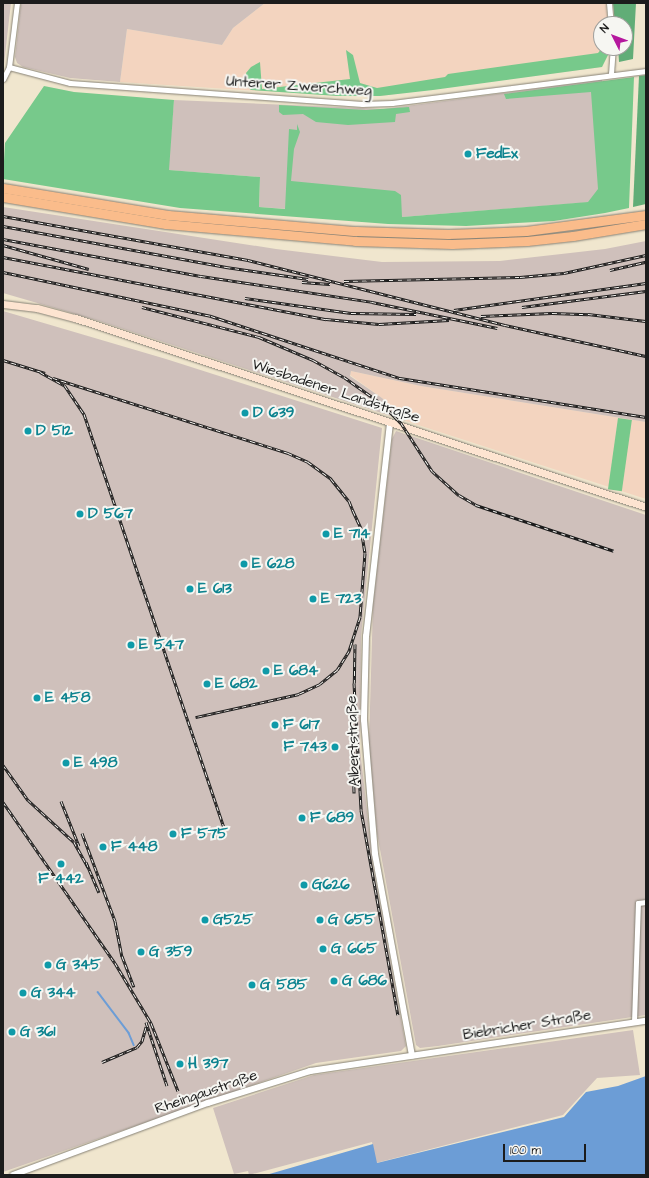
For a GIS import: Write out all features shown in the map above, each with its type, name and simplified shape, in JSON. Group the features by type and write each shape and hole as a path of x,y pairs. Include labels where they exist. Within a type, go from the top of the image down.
{"highway":[{"path":"3,188 168,215 356,232 485,233 571,227 646,215"},
{"path":"3,197 166,224 355,241 484,243 573,236 618,230 646,224"}],"main road":[{"name":"Wiesbadener Landstraße","path":"3,299 82,321 646,507"},
{"name":"Wiesbadener Landstraße","path":"3,304 17,304"}],"street":[{"path":"3,79 9,67 17,3"},
{"path":"609,3 610,16"},
{"path":"611,74 612,56"},
{"name":"Unterer Zwerchweg","path":"9,67 70,83 362,104 392,103 611,74 646,71"},
{"name":"Albertstraße","path":"390,423 366,636 364,720 375,854 412,1056"},
{"path":"634,1022 638,903 645,901"},
{"name":"Biebricher Straße","path":"412,1056 646,1020"},
{"name":"Rheingaustraße","path":"13,1175 208,1104 308,1071 412,1056"}],"shaded area":[{"path":"3,3 11,3 4,64 3,64"},
{"path":"21,3 265,3 233,28 222,45 127,29 120,82 70,78 23,67 17,63 15,57"},
{"path":"265,3 606,3 607,16 593,16 593,56 608,56 602,67 380,96 338,96 120,82 127,29 222,45 233,28"},
{"path":"602,80 606,201 402,217 259,207 260,177 168,170 174,100 384,109"},
{"path":"3,207 276,249 382,262 500,261 605,249 646,241 646,422 421,386 351,371 350,376 382,398 406,421 99,321 3,293"},
{"path":"3,311 166,359 382,428 361,636 360,749 373,865 406,1046 401,1051 316,1063 3,1172"},
{"path":"351,371 421,386 646,422 646,499 406,421 382,398 350,375"},
{"path":"396,431 646,515 646,1015 438,1046 420,1048 416,1045 377,833 369,742 373,606 392,439"},
{"path":"633,1030 640,1075 597,1078 563,1115 376,1163 372,1142 249,1175 248,1171 234,1174 213,1108 314,1075"}],"green space":[{"path":"613,3 636,3 633,59 619,62 619,56 633,56 633,16 614,16"},
{"path":"346,50 353,55 360,83 377,88 445,77 448,74 593,54 593,56 608,56 602,67 380,96 338,96 251,90 246,85 246,73 251,67 260,62 262,89 350,79"},
{"path":"646,75 646,204 633,207 639,76"},
{"path":"634,77 629,208 605,213 554,221 466,226 388,224 180,208 3,179 5,143 44,86 74,92 174,100 169,170 260,177 259,207 285,209 289,129 297,130 297,124 300,132 294,149 291,181 395,191 401,195 402,217 588,202 598,189 591,92 506,99 504,94"},
{"path":"279,105 366,110 409,107 410,112 396,114 395,122 348,125 316,122 303,114 283,115 279,112"},
{"path":"618,418 632,420 622,491 608,489"}],"water":[{"path":"646,1076 646,1175 266,1175 373,1144 377,1163 564,1117 586,1092 618,1086"}],"waterway":[{"path":"98,992 129,1033 134,1045"}],"railway":[{"path":"3,216 248,260 505,325 646,356"},
{"path":"3,226 226,267 308,279"},
{"path":"3,239 201,276 372,302 497,328"},
{"path":"3,245 89,269"},
{"path":"344,281 520,277 564,273 646,255"},
{"path":"3,257 326,319 379,324 449,320"},
{"path":"610,270 646,262"},
{"path":"3,272 211,316 400,378 646,417"},
{"path":"302,282 330,284"},
{"path":"454,310 646,283"},
{"path":"522,307 646,291"},
{"path":"245,298 351,313 416,314"},
{"path":"142,307 259,337 313,360 344,377 382,404 401,423 432,471 459,495 476,505 614,551"},
{"path":"481,316 552,313 588,314 646,321"},
{"path":"3,360 45,373"},
{"path":"40,372 65,386 84,414 225,831"},
{"path":"53,378 288,453 308,462 331,479 349,501 361,528 365,553 360,617 349,651 337,670 320,684 299,694 196,717"},
{"path":"355,644 354,683 361,810 398,1015"},
{"path":"353,751 354,793"},
{"path":"3,765 28,800 74,842 88,867"},
{"path":"61,801 79,846"},
{"path":"3,802 115,963 151,1023 178,1091"},
{"path":"82,833 115,921 122,956 134,987"},
{"path":"86,862 99,892"},
{"path":"146,1022 167,1086"},
{"path":"102,1062 137,1047 142,1041 146,1027"}],"place":[{"name":"FedEx","path":"468,154"},
{"name":"D 639","path":"245,413"},
{"name":"D 512","path":"28,431"},
{"name":"D 567","path":"80,514"},
{"name":"E 714","path":"326,534"},
{"name":"E 628","path":"244,564"},
{"name":"E 613","path":"190,589"},
{"name":"E 723","path":"313,599"},
{"name":"E 547","path":"131,645"},
{"name":"E 684","path":"266,671"},
{"name":"E 682","path":"207,684"},
{"name":"E 458","path":"37,698"},
{"name":"F 617","path":"275,725"},
{"name":"F 743","path":"335,747"},
{"name":"E 498","path":"66,763"},
{"name":"F 689","path":"302,818"},
{"name":"F 575","path":"173,834"},
{"name":"F 448","path":"103,847"},
{"name":"F 442","path":"61,864"},
{"name":"G626","path":"304,885"},
{"name":"G525","path":"205,920"},
{"name":"G 655","path":"320,920"},
{"name":"G 665","path":"323,949"},
{"name":"G 359","path":"141,952"},
{"name":"G 345","path":"48,965"},
{"name":"G 686","path":"334,981"},
{"name":"G 585","path":"252,985"},
{"name":"G 344","path":"23,993"},
{"name":"G 361","path":"12,1032"},
{"name":"H 397","path":"180,1064"}]}
